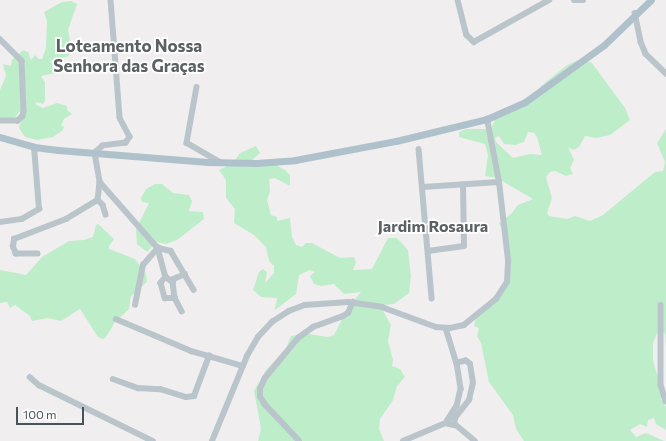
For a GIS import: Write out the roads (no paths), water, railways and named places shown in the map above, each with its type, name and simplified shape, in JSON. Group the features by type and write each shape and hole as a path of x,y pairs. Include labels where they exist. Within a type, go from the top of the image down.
{"main road":[{"path":"0,137 34,147 221,163 256,164 295,160 396,141 487,119 536,94 604,44 635,13 651,0"}],"street":[{"path":"106,215 103,206 98,200 100,182 95,153 103,146 126,143 130,137 120,118 111,0"},
{"path":"458,0 467,35 474,42 489,36 549,0"},
{"path":"574,0 583,0"},
{"path":"635,13 641,42 646,54 666,73"},
{"path":"0,39 22,61 24,111 21,119 18,121 0,120"},
{"path":"197,87 187,143 221,163"},
{"path":"212,441 242,366 258,338 272,322 289,312 305,305 353,302 397,311 446,328 464,325 481,313 496,299 507,282 508,260 499,182 487,119"},
{"path":"0,222 22,219 39,209 34,147"},
{"path":"419,149 432,298"},
{"path":"100,182 158,248 175,298 182,312"},
{"path":"422,187 499,182"},
{"path":"428,251 461,248 465,242 463,185"},
{"path":"38,254 16,254 13,247 14,239 66,219 98,200"},
{"path":"158,248 171,251 194,290"},
{"path":"135,305 143,265 158,248"},
{"path":"175,298 165,298 161,283 169,278 185,274"},
{"path":"299,441 264,405 260,397 260,389 265,378 298,338 313,327 348,313 353,302"},
{"path":"661,305 661,385 666,401"},
{"path":"116,319 209,356 242,366"},
{"path":"446,328 460,379 459,402 452,420"},
{"path":"113,379 138,388 160,389 186,397 194,396 209,356"},
{"path":"403,441 452,420 471,396 472,374 468,362 456,363"},
{"path":"30,377 39,385 153,441"},
{"path":"452,420 475,441"}],"district":[{"name":"Loteamento Nossa Senhora das Graças","path":"129,56"},
{"name":"Jardim Rosaura","path":"433,226"}]}
